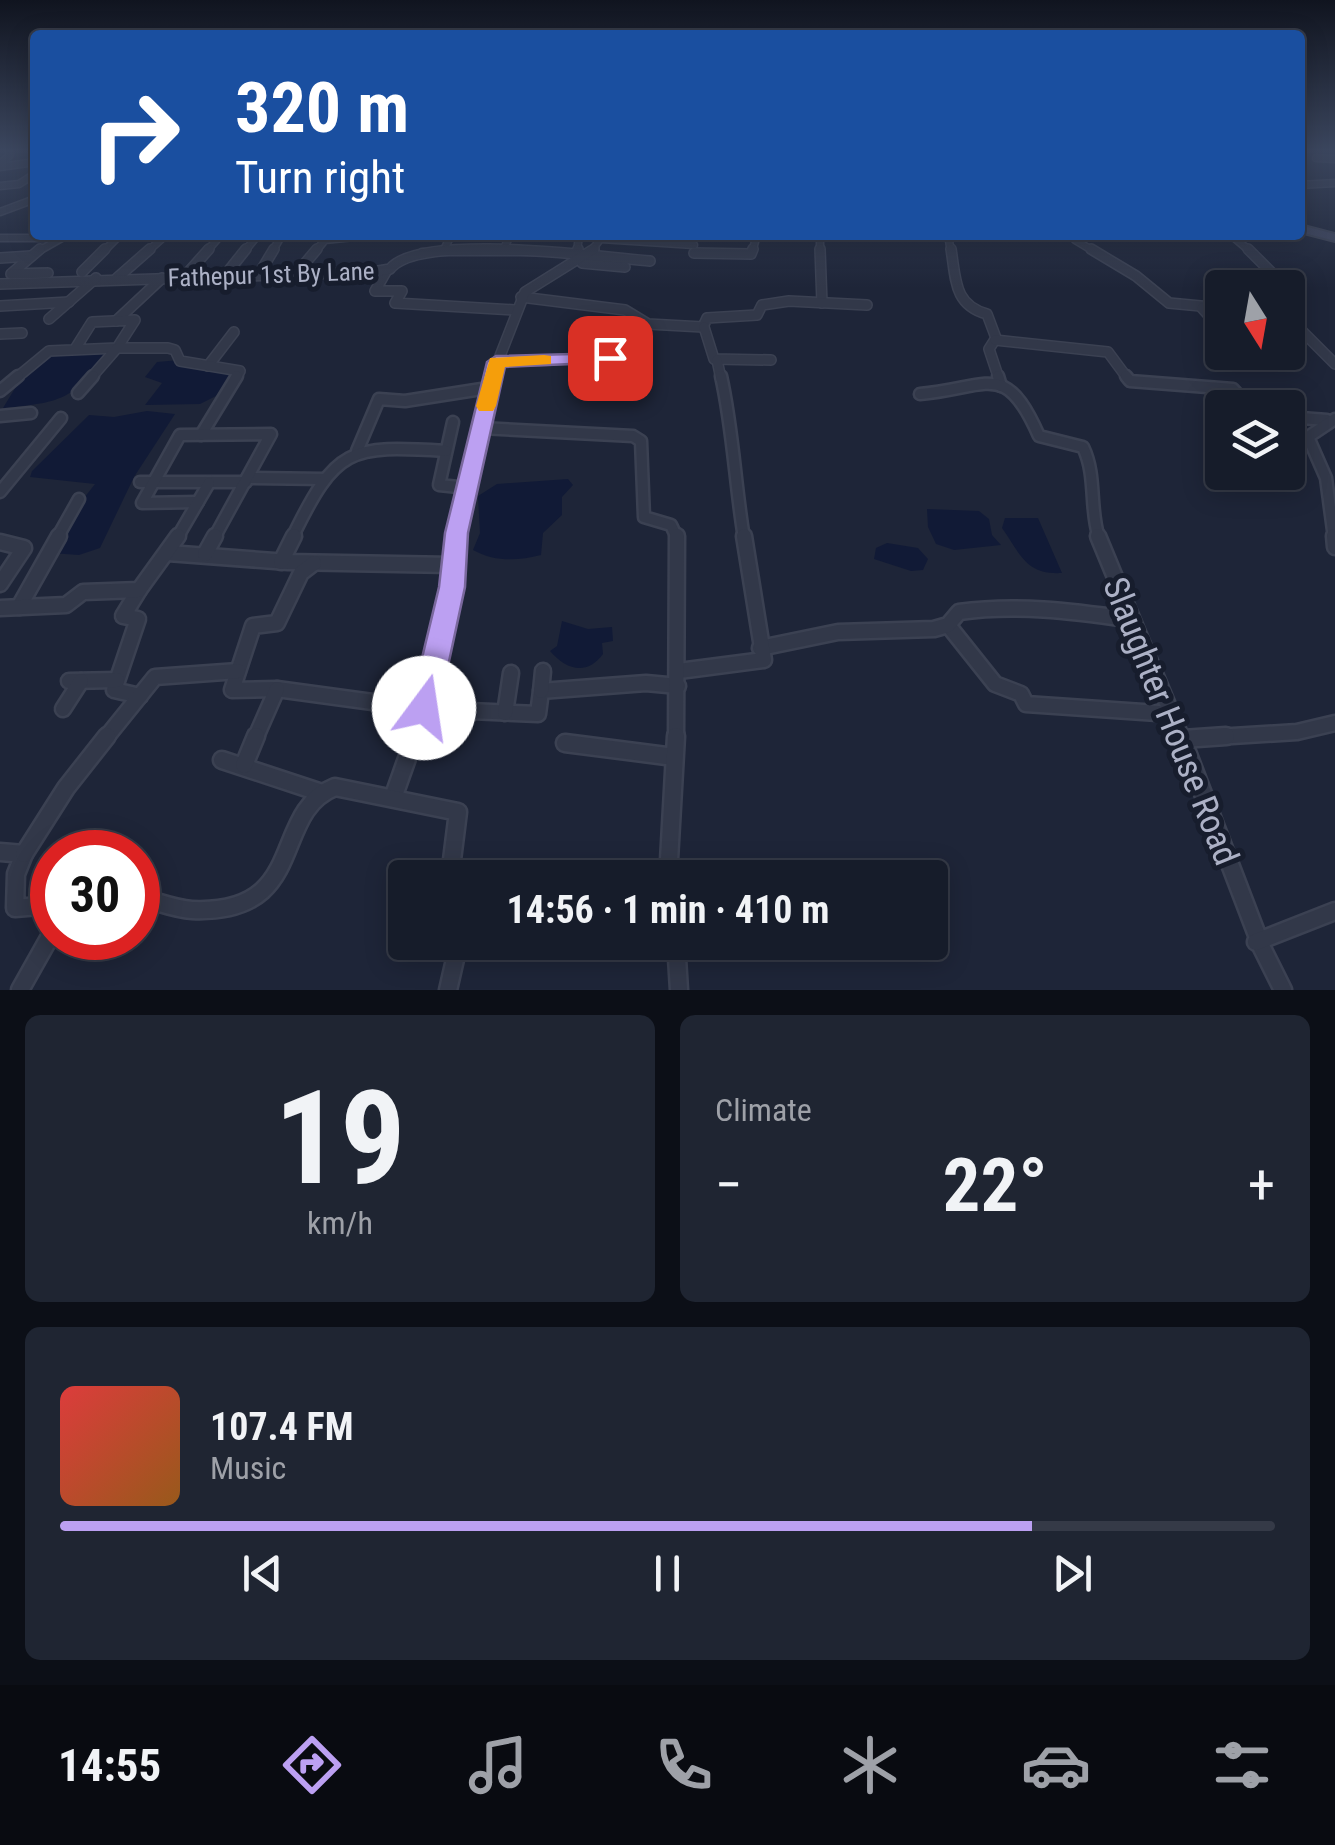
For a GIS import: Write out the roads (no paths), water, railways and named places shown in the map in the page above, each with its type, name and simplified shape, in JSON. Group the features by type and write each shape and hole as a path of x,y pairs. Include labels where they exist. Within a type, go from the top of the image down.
{"street":[{"path":"0,212 30,201"},
{"path":"1305,230 1335,239"},
{"path":"0,238 30,237"},
{"path":"1,284 31,256 59,240"},
{"path":"82,272 115,240"},
{"path":"11,274 120,274 160,240"},
{"path":"184,277 217,240"},
{"path":"226,274 254,240"},
{"path":"259,274 279,240"},
{"path":"296,274 324,240"},
{"path":"444,250 449,240"},
{"path":"503,251 508,240"},
{"path":"580,240 583,257"},
{"path":"392,798 424,708 452,587 452,564 488,388 515,310 521,297 540,280 583,257 599,240"},
{"path":"625,240 752,254 756,240"},
{"path":"820,240 822,302"},
{"path":"949,240 960,300 969,309 987,314 996,340"},
{"path":"1074,240 1136,276 1169,304 1205,311"},
{"path":"1237,240 1272,270"},
{"name":"Fathepur 1st By Lane","path":"1,284 120,274 162,278 386,270 417,251 503,251 583,257"},
{"path":"0,258 31,256"},
{"path":"583,257 650,261"},
{"path":"583,257 625,267"},
{"path":"386,270 375,291 402,291 395,302 515,310"},
{"path":"206,285 212,275"},
{"path":"49,319 96,278"},
{"path":"116,321 162,278"},
{"path":"26,297 78,294"},
{"path":"521,297 625,310 648,324 704,327"},
{"path":"0,306 69,302"},
{"path":"541,691 679,679 764,660 728,447 731,421 717,360 704,327 707,318 756,314 766,304 822,302 867,306"},
{"path":"75,349 92,322 135,320 117,348 78,393"},
{"path":"208,366 234,332"},
{"path":"0,334 22,333"},
{"path":"1306,337 1335,364"},
{"path":"920,394 1001,386 989,348 996,340"},
{"path":"996,340 1108,352 1130,381 1235,390"},
{"path":"0,391 50,351 168,348 176,350 180,361 240,374 201,435"},
{"path":"1322,352 1335,352"},
{"path":"496,362 610,358"},
{"path":"717,360 771,360"},
{"name":"Slaughter House Road","path":"1001,386 1023,399 1039,436 1084,447 1094,481 1090,514 1128,619 1220,830 1256,942 1284,990"},
{"path":"281,562 324,479 357,451 379,399 405,401 488,388"},
{"path":"0,416 30,414"},
{"path":"0,492 61,418"},
{"path":"1305,418 1333,420"},
{"path":"1333,420 1308,437 1326,478 1335,547"},
{"path":"452,422 440,484 468,488"},
{"path":"481,428 535,428 638,438 644,517 671,525 677,534 679,679 669,860"},
{"path":"198,502 142,503 146,482 180,436 271,434 205,554"},
{"path":"357,451 446,450"},
{"path":"146,482 324,479"},
{"path":"140,696 114,690 138,619 123,616 168,553 209,483"},
{"path":"19,607 79,500"},
{"path":"0,542 24,548 0,584"},
{"path":"168,553 281,562 452,564"},
{"path":"314,563 301,574 277,623 253,626 232,690 277,689 424,708 538,714 543,671"},
{"path":"0,608 66,605 83,592 139,590"},
{"path":"760,648 838,632 877,633 948,625 958,612 976,609 1047,609 1128,619"},
{"path":"948,625 995,684 1020,694 1026,704 1172,714"},
{"path":"30,907 15,908 16,874 24,854 66,788 155,678 238,671"},
{"path":"506,712 512,673"},
{"path":"63,709 75,681 118,680"},
{"path":"244,765 277,689"},
{"path":"1183,738 1296,732 1335,722"},
{"path":"565,743 674,757"},
{"path":"222,760 319,792 335,788 458,812 452,860"},
{"path":"160,902 197,910 256,900 280,874 302,816 319,792"},
{"path":"0,852 24,854"},
{"path":"1256,942 1335,911"},
{"path":"20,990 37,960"},
{"path":"448,990 454,960"},
{"path":"677,960 678,990"}],"water":[{"path":"114,350 67,395 3,408 17,385 51,352"},
{"path":"180,360 236,366 220,394 200,404 145,405 162,383 145,377 157,362"},
{"path":"147,411 175,414 134,477 100,548 79,555 51,553 66,521 95,484 30,477 32,471 89,415 114,417"},
{"path":"568,479 573,485 562,497 562,515 543,533 541,555 506,559 473,550 480,533 478,496 497,484"},
{"path":"927,509 979,511 989,519 992,535 1001,545 954,550 936,544 928,527"},
{"path":"1005,518 1038,518 1062,573 1032,567 1002,528"},
{"path":"887,543 918,548 928,559 923,570 911,571 874,559 876,548"},
{"path":"562,621 588,629 612,627 613,641 602,643 603,654 597,661 583,668 570,666 550,651 557,646"}]}
